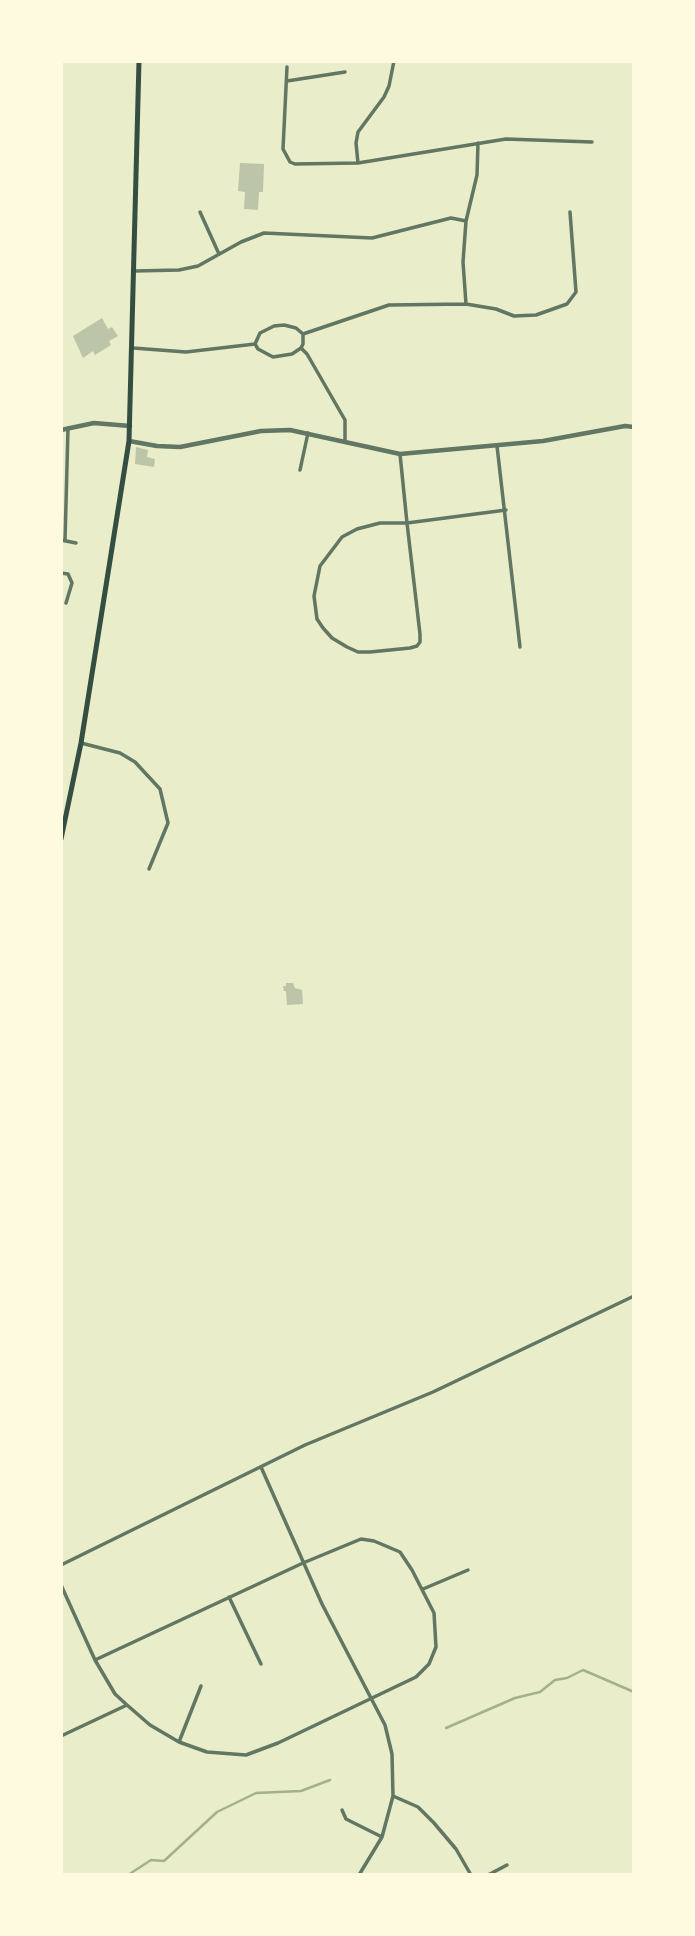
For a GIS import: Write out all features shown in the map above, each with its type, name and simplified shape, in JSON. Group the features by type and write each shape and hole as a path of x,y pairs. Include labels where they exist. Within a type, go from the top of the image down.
{"main road":[{"path":"61,839 81,743 129,441 139,61"}],"street":[{"path":"358,163 358,132 384,97 394,61"},
{"path":"287,67 283,149 290,162 301,165 358,163 506,139 592,142"},
{"path":"287,81 345,72"},
{"path":"466,304 466,220 477,175 478,142"},
{"path":"200,212 219,254"},
{"path":"303,334 389,305 466,304 496,309 514,316 536,315 567,304 576,292 570,212"},
{"path":"135,271 179,270 198,266 264,233 372,238 451,218 466,220"},
{"path":"255,344 260,333 274,326 290,326 303,334"},
{"path":"255,344 263,354 273,357 292,354 301,348 303,334"},
{"path":"133,348 186,352 255,344"},
{"path":"301,348 345,420 345,443"},
{"path":"61,430 94,423 130,426"},
{"path":"129,441 180,447 270,430 308,433 400,454 497,446 577,436 625,426 634,427"},
{"path":"68,428 63,541 76,542"},
{"path":"300,470 308,433"},
{"path":"497,446 520,648"},
{"path":"400,454 407,523 420,634 420,642 417,646 370,652 358,652 346,647 323,628 317,618 314,597 320,566 342,537 357,529 380,523 407,523 506,510"},
{"path":"61,573 68,574 72,583 66,603"},
{"path":"81,743 120,753 135,761 160,789 168,823 149,869"},
{"path":"61,1566 261,1466 381,1412 433,1392 634,1296"},
{"path":"261,1466 303,1563 385,1725 392,1754 393,1796 382,1837 359,1875"},
{"path":"61,1585 95,1660 115,1694 150,1726 178,1742 207,1752 246,1755 278,1743 416,1676 429,1664 436,1647 435,1613 400,1552 374,1541 361,1539 303,1563 95,1660"},
{"path":"423,1589 468,1570"},
{"path":"229,1597 261,1664"},
{"path":"178,1742 201,1686"},
{"path":"61,1736 127,1705"},
{"path":"393,1796 418,1807 434,1823 456,1849 471,1875"},
{"path":"342,1810 346,1819 382,1837"},
{"path":"488,1875 507,1865"}],"building":[{"path":"240,163 264,164 263,192 259,192 258,210 244,209 245,192 238,191"},
{"path":"102,318 108,329 112,327 118,336 109,341 111,345 95,355 93,351 83,358 73,336"},
{"path":"136,447 148,450 147,457 155,459 154,467 135,464"},
{"path":"286,983 293,983 295,988 302,990 303,1004 287,1005 283,986 286,986"}],"waterway":[{"path":"446,1728 515,1698 540,1692 555,1680 567,1678 583,1670 634,1692"},
{"path":"128,1875 151,1860 164,1861 217,1812 256,1793 301,1791 330,1780"}]}
